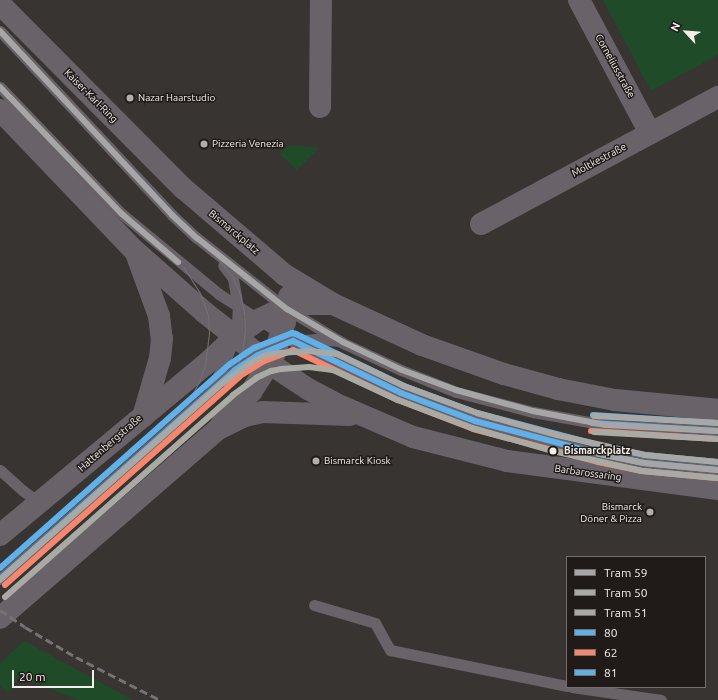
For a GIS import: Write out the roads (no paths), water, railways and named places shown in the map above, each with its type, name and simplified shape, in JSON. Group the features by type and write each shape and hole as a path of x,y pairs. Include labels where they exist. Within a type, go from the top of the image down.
{"street":[{"path":"320,107 321,0"},
{"name":"Corneliusstraße","path":"579,0 650,133"},
{"name":"Kaiser-Karl-Ring","path":"0,4 183,188"},
{"name":"Moltkestraße","path":"481,224 718,97"},
{"path":"0,110 134,250 235,337 276,348 308,389 369,419"},
{"name":"Bismarckplatz","path":"183,188 285,275 333,304 422,345 504,374 558,389 614,400 718,410"},
{"name":"Hattenbergstraße","path":"0,535 143,417 160,358 162,339 159,316 134,250"},
{"path":"218,429 229,412 251,392 276,348 287,309 288,284 285,275"},
{"name":"Bismarckplatz","path":"143,417 205,365 235,337 258,320 273,313 308,304 333,304"},
{"path":"0,618 218,429 245,416 263,412 346,415 369,419"},
{"name":"Barbarossaring","path":"369,419 413,437 507,461 718,489"}],"lane":[{"name":"Kaiser-Karl-Ring","path":"0,31 172,215 213,252"},
{"path":"0,87 122,214 176,260 238,307 258,320 276,348"},
{"path":"204,397 219,374 235,337 238,307 233,278 213,252"},
{"path":"213,252 287,309 343,343 401,370 456,392 533,412 606,425 718,431"},
{"path":"0,579 235,370 276,348 316,339 332,340 343,343"},
{"name":"Barbarossaring","path":"276,348 382,384 475,422 555,444 644,463 718,470"},
{"path":"1,470 22,490 40,503"},
{"path":"314,605 375,623 390,650 566,686"},
{"path":"579,688 661,700"}],"tram line":[{"name":"59","path":"0,31 172,215 197,238 287,309 343,342 402,370 456,390 533,411 606,425 718,431"},
{"name":"59","path":"0,87 122,214 178,262"},
{"path":"213,252 233,278 239,291 244,311 245,329 242,354 231,380 213,403"},
{"path":"183,266 200,293 208,315 209,333 205,365 199,382 188,402"},
{"name":"51","path":"0,580 223,383 249,364 266,355 309,351 337,354 404,386 477,413 557,435 645,455 718,462"},
{"name":"50","path":"5,597 233,395 256,378 271,371 281,369 309,367 333,370 398,400 472,428 553,451 642,471 717,478"},
{"name":"51","path":"594,416 718,423"},
{"name":"50","path":"594,432 718,439"},
{"name":"59","path":"591,452 644,463 718,470"}],"railway":[{"path":"0,610 25,627 76,657 160,700"}],"place":[{"name":"Nazar Haarstudio","path":"130,98"},
{"name":"Pizzeria Venezia","path":"204,144"},
{"name":"Bismarckplatz","path":"553,451"},
{"name":"Bismarck Kiosk","path":"316,461"},
{"name":"Bismarck Döner & Pizza","path":"650,512"}]}
